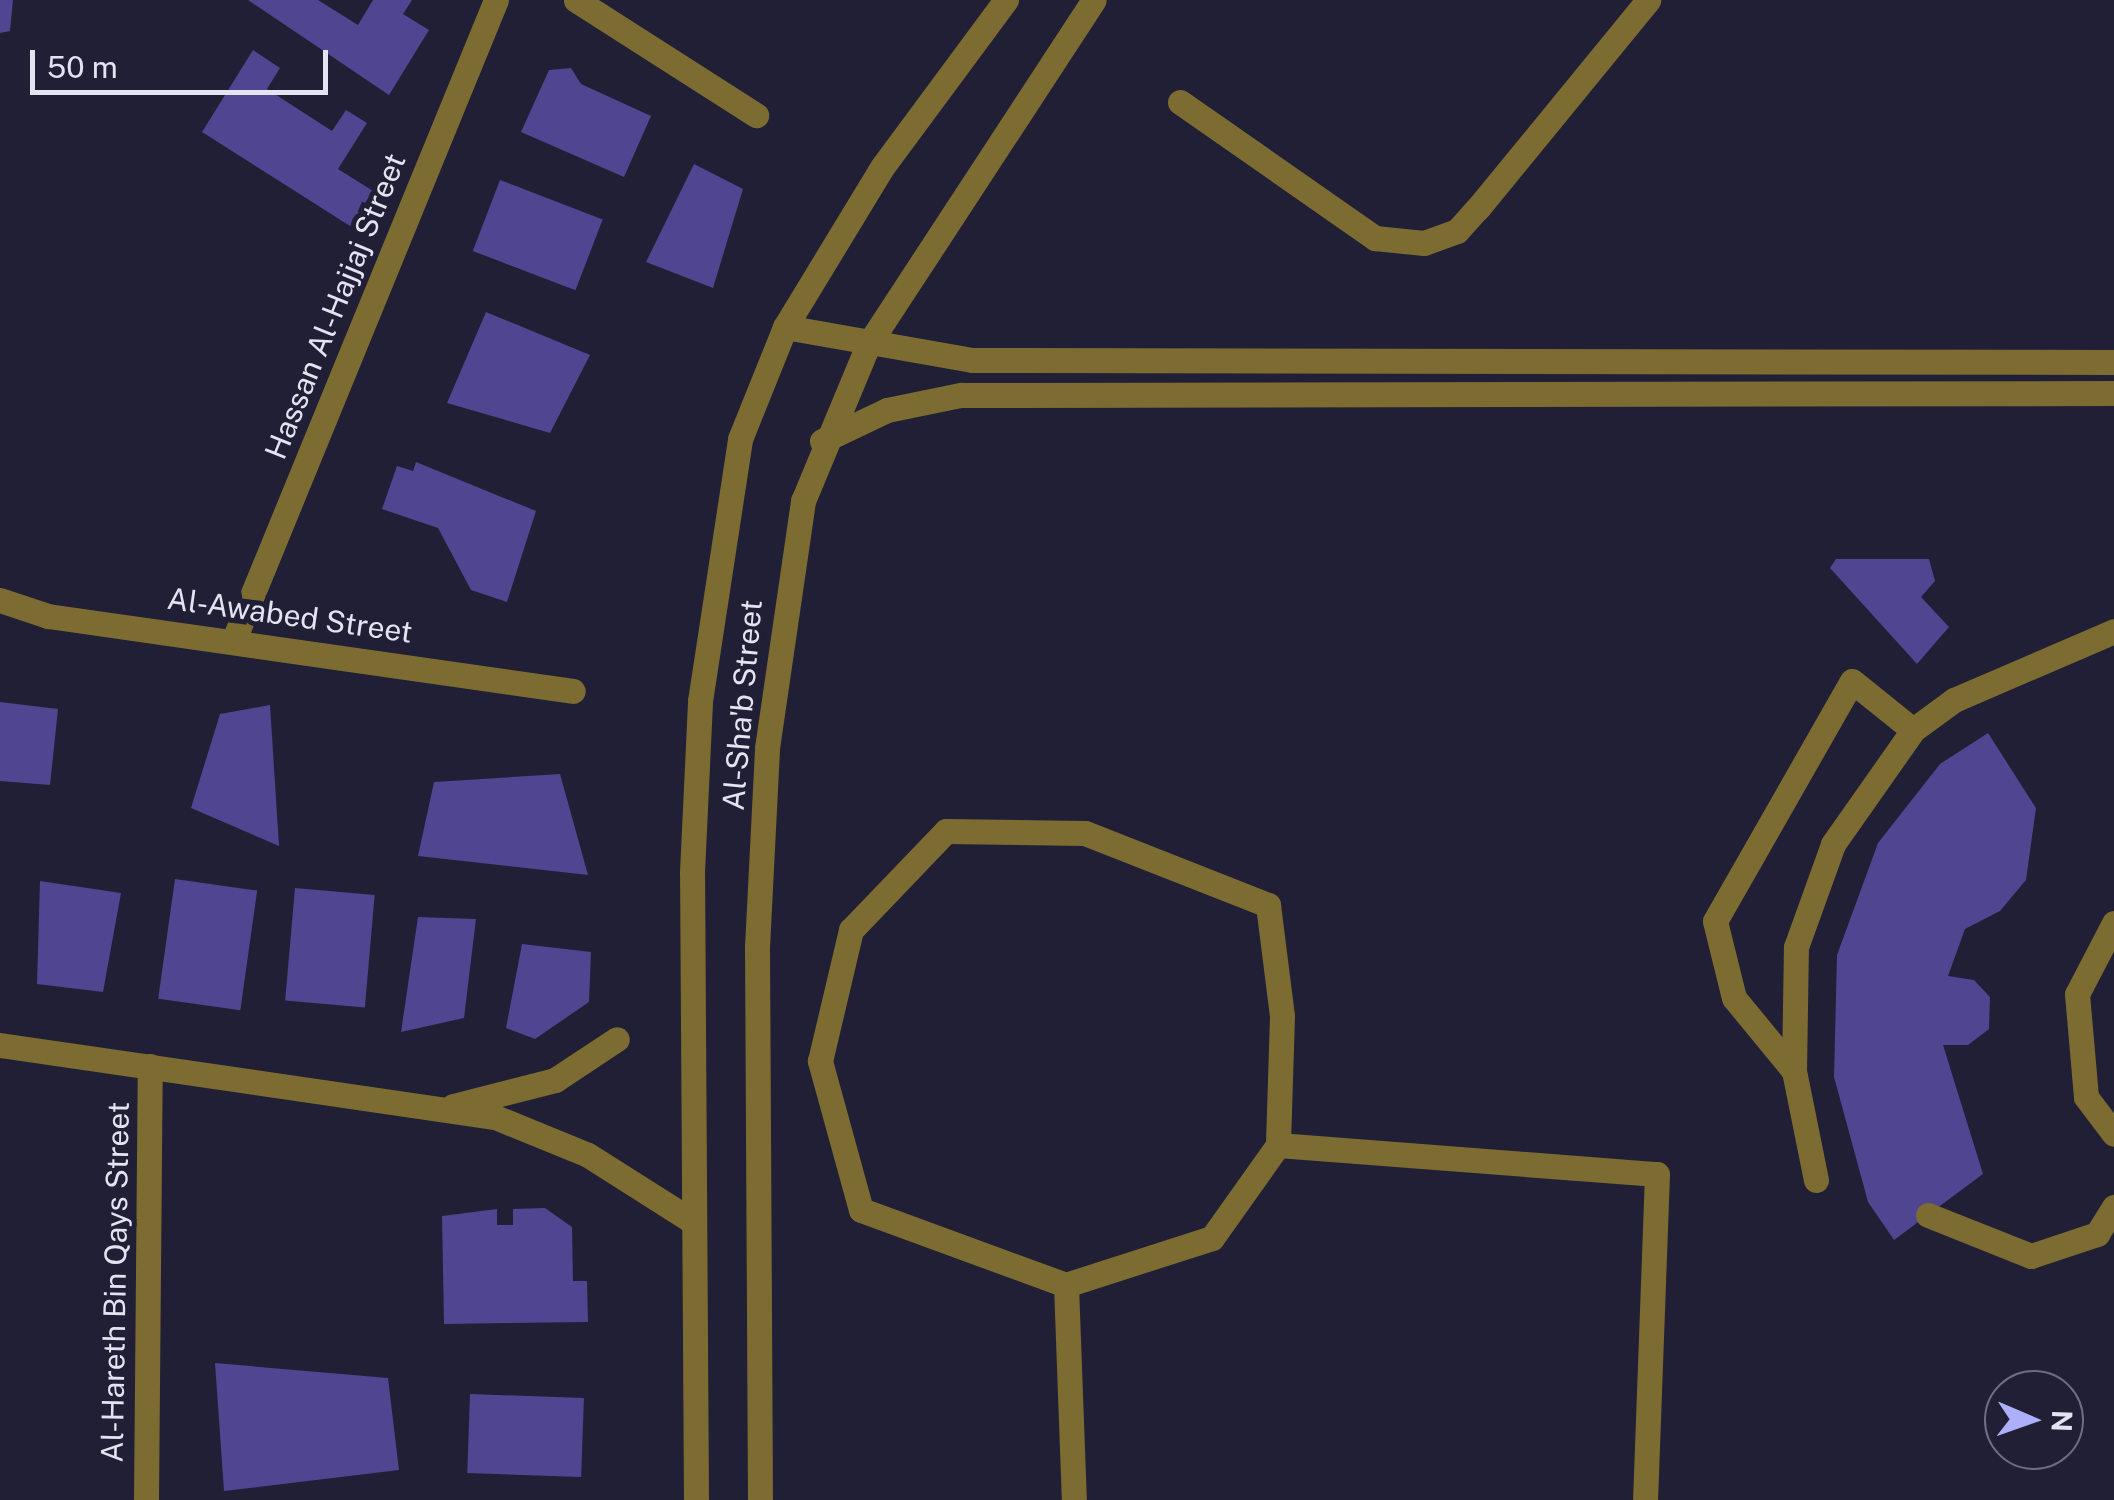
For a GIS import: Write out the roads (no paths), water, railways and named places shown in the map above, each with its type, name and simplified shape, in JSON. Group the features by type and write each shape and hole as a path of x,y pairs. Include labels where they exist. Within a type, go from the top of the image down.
{"street":[{"name":"Hassan Al-Hajjaj Street","path":"235,637 496,0"},
{"path":"576,0 756,115"},
{"name":"Al-Sha'b Street","path":"696,1500 687,1019 700,700 740,439 785,326 882,166 1006,0"},
{"name":"Al-Sha'b Street","path":"760,1500 756,946 767,748 787,576 822,441 868,345 1094,0"},
{"path":"1180,102 1375,238 1424,243 1457,231 1648,0"},
{"path":"785,326 868,345 972,360 2114,362"},
{"path":"822,441 887,410 962,395 2114,393"},
{"name":"Al-Awabed Street","path":"0,600 48,616 235,637 572,691"},
{"path":"1816,1180 1794,1071 1802,930 1833,844 1914,730 1954,700 2114,630"},
{"path":"1794,1071 1734,998 1715,921 1852,681 1914,730"},
{"path":"946,830 1085,833 1268,905 1282,1016 1278,1145 1212,1238 1066,1285 862,1210 820,1061 850,930 946,830"},
{"path":"2114,924 2077,994 2086,1097 2114,1134"},
{"path":"444,1108 555,1080 617,1039"},
{"path":"0,1045 444,1108 543,1132 692,1221"},
{"name":"Al-Hareth Bin Qays Street","path":"146,1500 150,1066"},
{"path":"1278,1145 1657,1174 1645,1500"},
{"path":"1928,1215 2031,1256 2098,1234 2114,1207"},
{"path":"1066,1285 1074,1500"}]}
